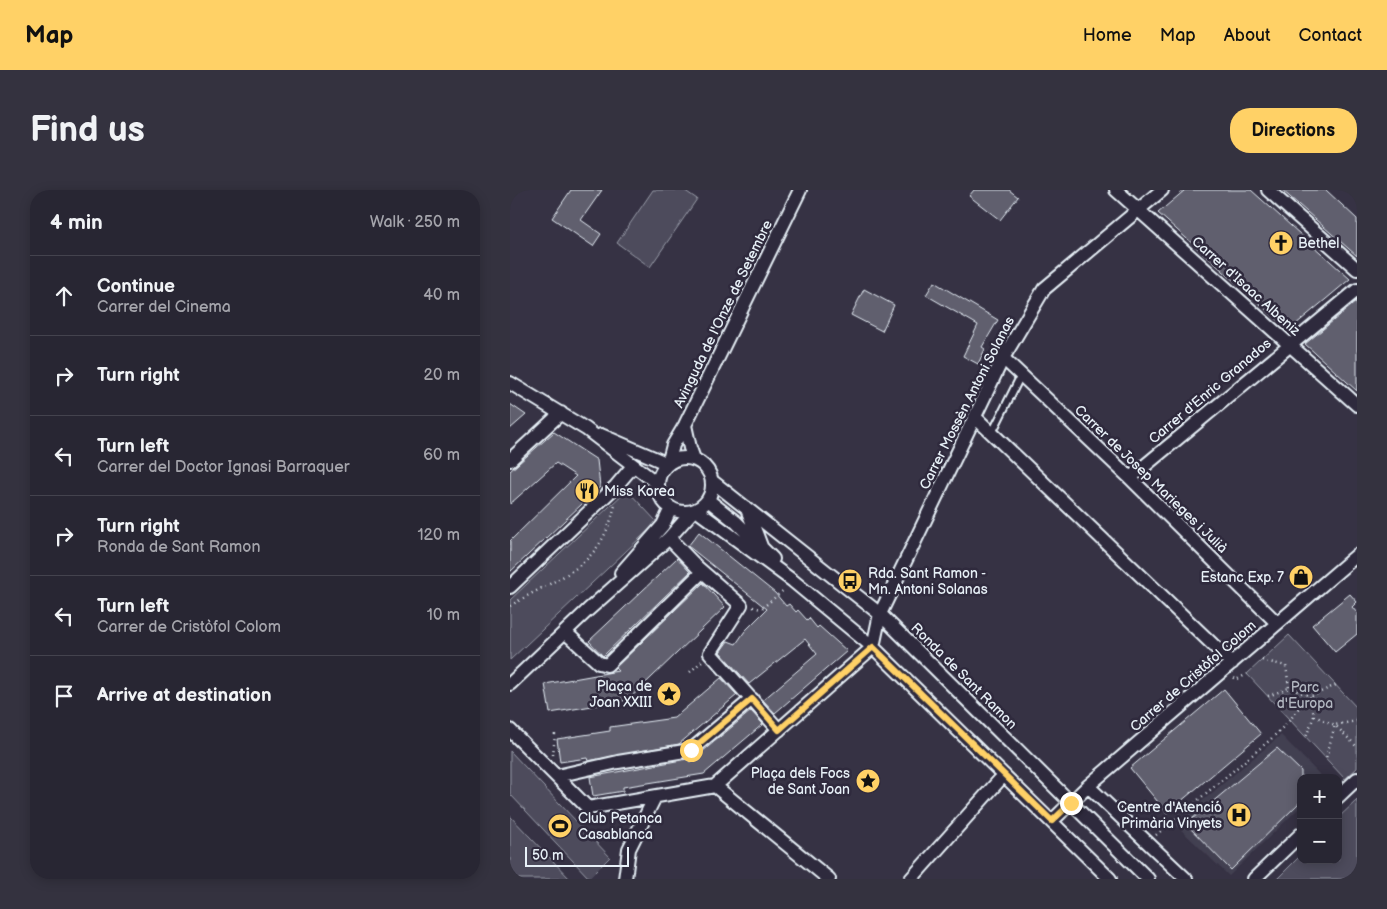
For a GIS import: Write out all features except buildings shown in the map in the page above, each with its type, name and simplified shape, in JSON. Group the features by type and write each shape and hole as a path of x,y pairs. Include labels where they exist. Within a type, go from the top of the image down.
{"street":[{"name":"Avinguda de l'Onze de Setembre","path":"668,464 673,445 685,425 800,190"},
{"name":"Carrer d'Isaac Albeniz","path":"1116,190 1357,405"},
{"name":"Carrer Mossèn Antoni Solanas","path":"873,647 880,614 976,418 1003,358 1044,289 1162,190"},
{"path":"1268,190 1357,269"},
{"name":"Carrer d'Enric Granados","path":"1130,478 1357,290"},
{"name":"Carrer de Josep Marieges i Julià","path":"1003,358 1130,478 1277,623"},
{"path":"510,383 586,429 658,484"},
{"path":"510,460 561,413"},
{"path":"976,418 1232,663"},
{"name":"Avinguda de l'Onze de Setembre","path":"685,425 694,459"},
{"path":"586,429 668,464"},
{"path":"694,459 678,458 668,464 660,474 658,484 661,498 671,508 680,512 694,511 793,581 873,647 1110,879"},
{"name":"Ronda de Sant Ramon","path":"694,459 708,469 712,481 880,614 1148,879"},
{"path":"510,587 616,486 633,466"},
{"path":"510,684 708,500 712,492 712,481"},
{"path":"708,500 736,522 793,581"},
{"path":"588,610 663,525 671,508"},
{"path":"747,509 762,548"},
{"path":"669,538 702,572 741,605 710,653 779,730"},
{"name":"Carrer de Cristòfol Colom","path":"1052,821 1088,786 1357,555"},
{"path":"565,632 599,663 607,665 702,572"},
{"path":"510,730 588,808 715,786 873,647"},
{"path":"554,774 691,750 752,699"},
{"path":"912,879 1004,775"},
{"path":"1342,793 1357,779"},
{"path":"715,786 828,879"},
{"path":"1088,786 1186,879"},
{"path":"625,879 630,849 655,797"},
{"path":"1254,879 1297,838"}],"lane":[{"path":"992,433 1021,376"}],"path":[{"path":"510,606 568,575 591,556 607,531 612,518 616,486"},
{"path":"741,605 761,609 793,581"},
{"path":"1262,660 1286,666 1289,688"},
{"path":"1146,843 1270,740 1290,720 1305,699 1336,686"},
{"path":"1268,696 1289,688 1310,696"},
{"path":"1306,737 1314,716 1310,696"},
{"path":"1314,716 1335,725 1357,747"},
{"path":"1335,725 1357,720"},
{"path":"1326,758 1335,725"},
{"path":"554,734 554,774"}],"shaded area":[{"name":"Centre d'Atenció Primària Vinyets","path":"1281,735 1319,774 1297,774 1297,810 1229,876 1175,824"}],"green space":[{"path":"653,190 684,190 697,199 650,267 617,243"},
{"path":"627,490 657,522 510,660 510,600"},
{"name":"Parc d'Europa","path":"1289,635 1357,708 1357,768 1345,779 1247,674"},
{"name":"Club Petanca Casablanca","path":"510,751 610,857 589,878 510,794"},
{"path":"1357,800 1357,879 1277,879 1297,859 1297,864 1342,864 1342,814"},
{"path":"510,816 570,879 510,879"}],"place":[{"name":"Bethel","path":"1281,243"},
{"name":"Miss Korea","path":"587,491"},
{"name":"Estanc Exp. 7","path":"1301,577"},
{"name":"Rda. Sant Ramon - Mn. Antoni Solanas","path":"850,581"},
{"name":"Plaça de Joan XXIII","path":"669,694"},
{"name":"Plaça dels Focs de Sant Joan","path":"868,781"},
{"name":"Centre d'Atenció Primària Vinyets","path":"1239,815"},
{"name":"Club Petanca Casablanca","path":"560,826"}],"route":[{"path":"691,750 752,699 779,730 873,647 1052,821 1071,803"}]}
